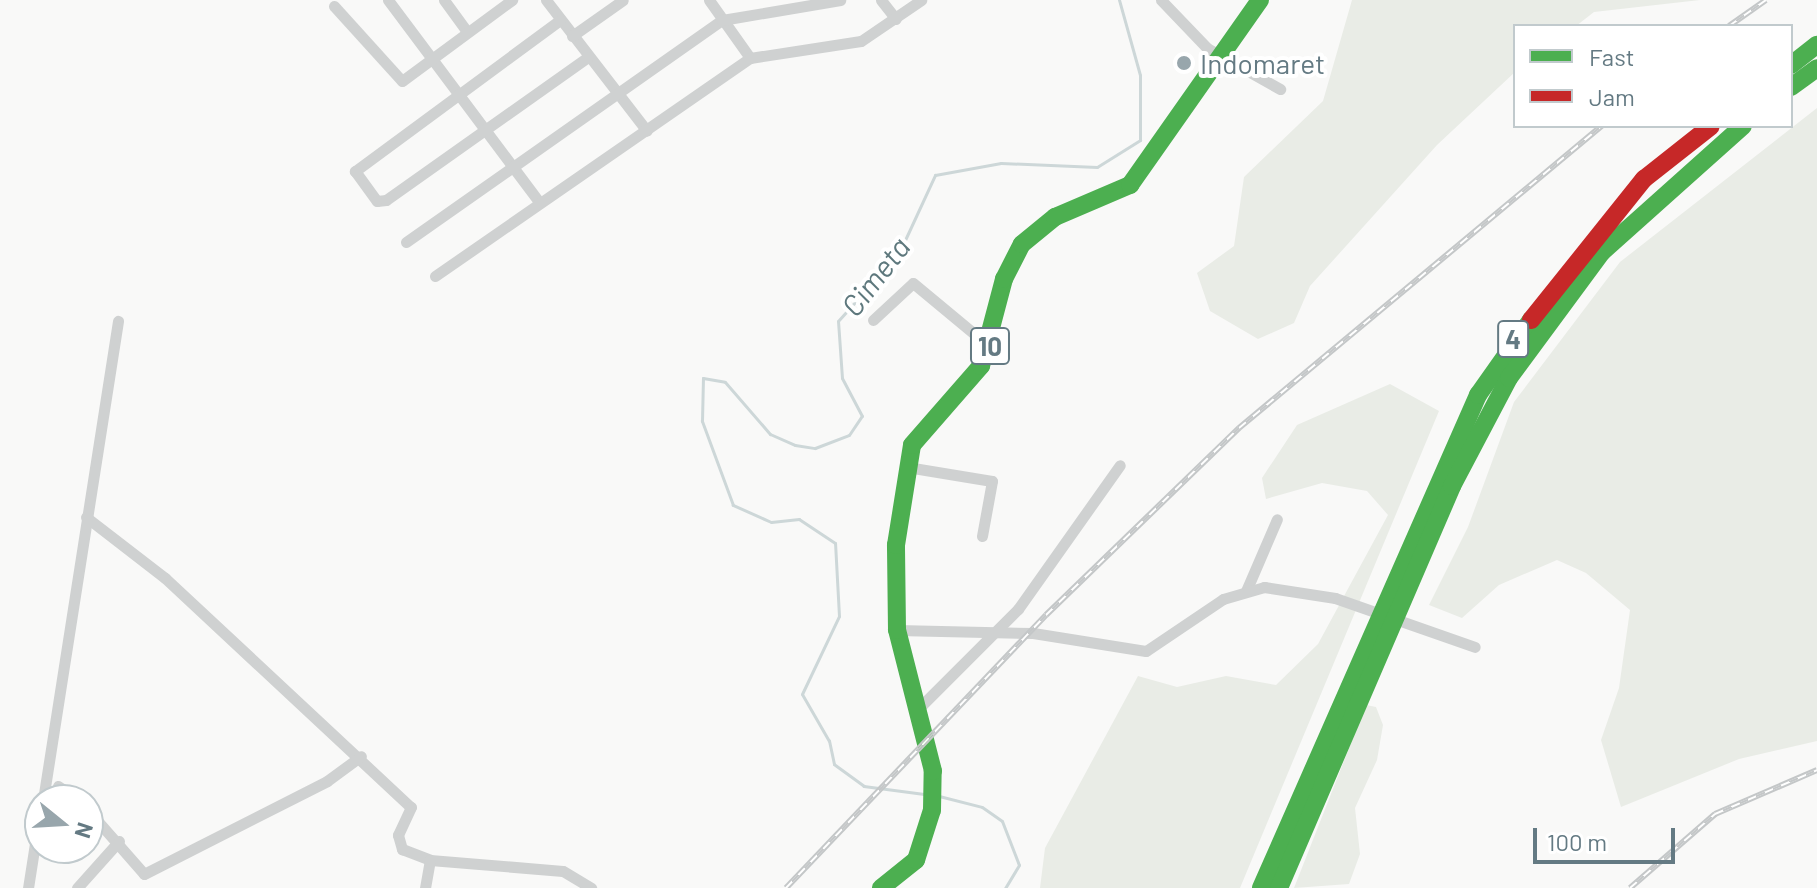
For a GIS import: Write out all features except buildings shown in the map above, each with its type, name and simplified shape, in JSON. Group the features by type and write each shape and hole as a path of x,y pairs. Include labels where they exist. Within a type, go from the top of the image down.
{"highway":[{"name":"10","path":"881,888 916,860 932,810 933,771 897,630 896,545 906,467 924,424 970,380 990,346 1004,279 1022,244 1055,217 1122,193 1260,0"},
{"path":"1793,63 1817,45"},
{"path":"1793,86 1817,68"},
{"name":"4","path":"1261,888 1478,395 1584,245 1644,179 1708,128"},
{"name":"4","path":"1279,888 1452,486 1509,378 1602,252 1741,128"}],"street":[{"path":"388,0 539,202"},
{"path":"444,0 467,32"},
{"path":"546,0 647,131"},
{"path":"572,36 623,0"},
{"path":"709,0 750,58"},
{"path":"406,242 511,163 722,20 840,0"},
{"path":"881,0 896,19"},
{"path":"435,276 750,58 861,41 921,0"},
{"path":"1161,0 1221,56 1280,89"},
{"path":"334,6 393,79 402,81 503,3"},
{"path":"560,20 357,164 377,201 588,57"},
{"path":"873,320 913,283 990,346"},
{"path":"45,784 118,321"},
{"path":"917,711 995,632 1120,465"},
{"path":"906,467 992,481 982,536"},
{"path":"86,517 165,578 361,756 413,810 398,844 430,860 563,871 591,888"},
{"path":"1246,591 1277,519"},
{"path":"897,630 995,632 1146,651 1246,591 1330,596 1475,647"},
{"path":"104,826 144,874 327,781 361,756"},
{"path":"77,888 119,841"},
{"path":"425,888 430,860"},
{"path":"28,888 32,864"}],"shaded area":[{"path":"1352,0 1700,0 1594,12 1579,24 1513,24 1513,74 1437,145 1310,286 1294,323 1258,339 1210,311 1197,273 1234,246 1244,177 1323,101"},
{"path":"1817,108 1817,741 1739,759 1621,807 1601,740 1619,688 1630,610 1586,573 1557,560 1499,585 1462,618 1429,605 1468,527 1514,402 1620,262"},
{"path":"1390,384 1439,411 1240,888 1040,888 1045,848 1138,676 1177,687 1226,676 1276,685 1318,644 1388,515 1367,491 1322,483 1266,499 1262,478 1297,425"},
{"path":"1366,705 1376,707 1383,725 1377,760 1355,808 1360,854 1349,884 1294,888"}],"waterway":[{"name":"Cimeta","path":"924,794 864,786 834,764 829,741 802,694 839,616 835,543 799,519 771,522 733,505 702,421 703,378 725,382 770,434 795,445 815,448 849,435 862,416 842,378 838,321 899,253 935,175 1001,163 1097,167 1140,140 1140,75 1119,0"},
{"name":"Cimeta","path":"939,796 982,807 1002,821 1019,865 1005,888"}],"railway":[{"path":"1732,24 1766,0"},
{"path":"786,888 1046,615 1239,428 1600,128"},
{"path":"1630,888 1715,814 1817,770"}],"traffic: fast":[{"path":"881,888 916,860 932,810 933,771 897,630 896,545 912,445 981,366 1004,279 1022,244 1055,217 1130,185 1260,0"},
{"path":"1793,63 1817,45"},
{"path":"1793,86 1817,68"},
{"path":"1279,888 1452,486 1509,378 1602,252 1741,128"},
{"path":"1261,888 1478,395 1531,320"}],"traffic: jam":[{"path":"1531,320 1644,179 1708,128"}],"place":[{"name":"Indomaret","path":"1184,63"}]}
